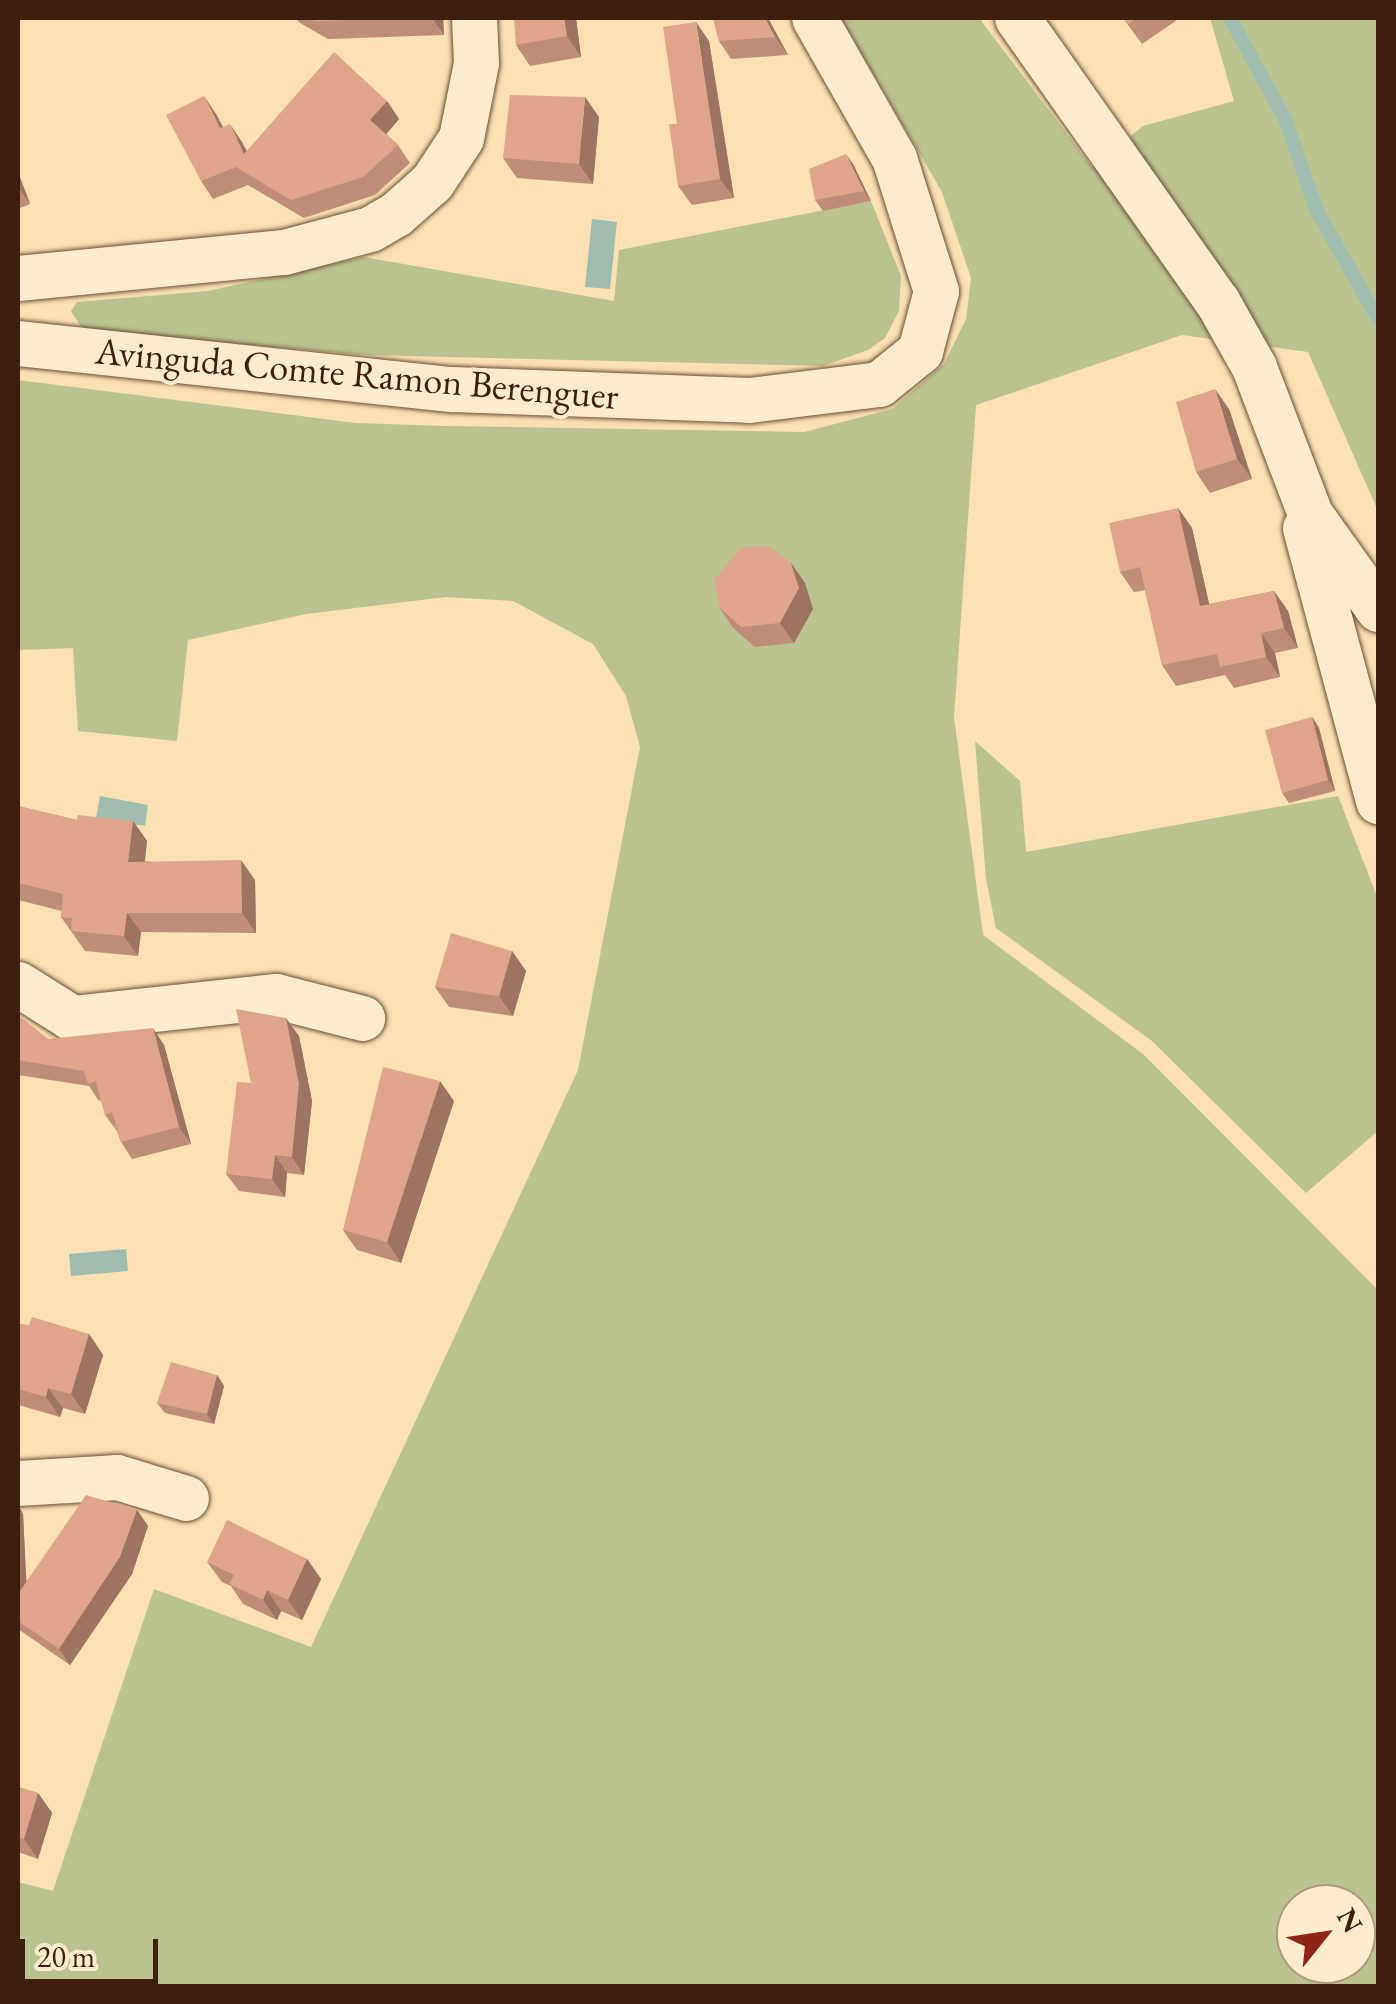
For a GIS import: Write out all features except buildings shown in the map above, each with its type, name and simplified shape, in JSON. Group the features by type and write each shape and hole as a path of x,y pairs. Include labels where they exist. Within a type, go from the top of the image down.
{"street":[{"path":"18,278 284,252 337,240 396,214 432,182 461,138 476,63 474,18"},
{"name":"Avinguda Comte Ramon Berenguer","path":"18,343 452,389 749,400 879,384 920,351 936,291 894,158 814,18"},
{"path":"1017,18 1217,301 1254,367 1364,688 1378,801"},
{"path":"1286,459 1310,514 1378,609"},
{"path":"18,984 72,1018 276,996 362,1018"},
{"path":"18,1482 118,1477 186,1498"}],"green space":[{"path":"841,18 979,18 1092,167 1143,126 1234,101 1210,18 1378,18 1378,511 1308,352 1182,335 976,405 954,717 983,935 1143,1054 1378,1290 1378,1986 18,1986 18,1882 53,1891 154,1589 311,1647 578,1070 640,747 626,696 593,644 513,601 446,597 306,614 188,640 177,741 78,731 73,648 18,650 18,380 355,423 804,432 892,409 944,364 966,319 971,278 942,192"},
{"path":"871,201 901,276 899,311 885,338 868,350 823,366 365,355 83,330 71,311 77,302 208,291 364,257 614,301 619,250"},
{"path":"975,741 1020,781 1026,852 1338,796 1378,899 1378,1131 1306,1193 1152,1041 996,928 986,879"}],"shaded area":[{"path":"592,219 617,222 610,289 585,287"},
{"path":"100,796 148,805 145,826 96,818"},
{"path":"126,1249 128,1271 71,1276 69,1254"}],"waterway":[{"path":"1230,18 1285,119 1317,211 1378,319"}]}
